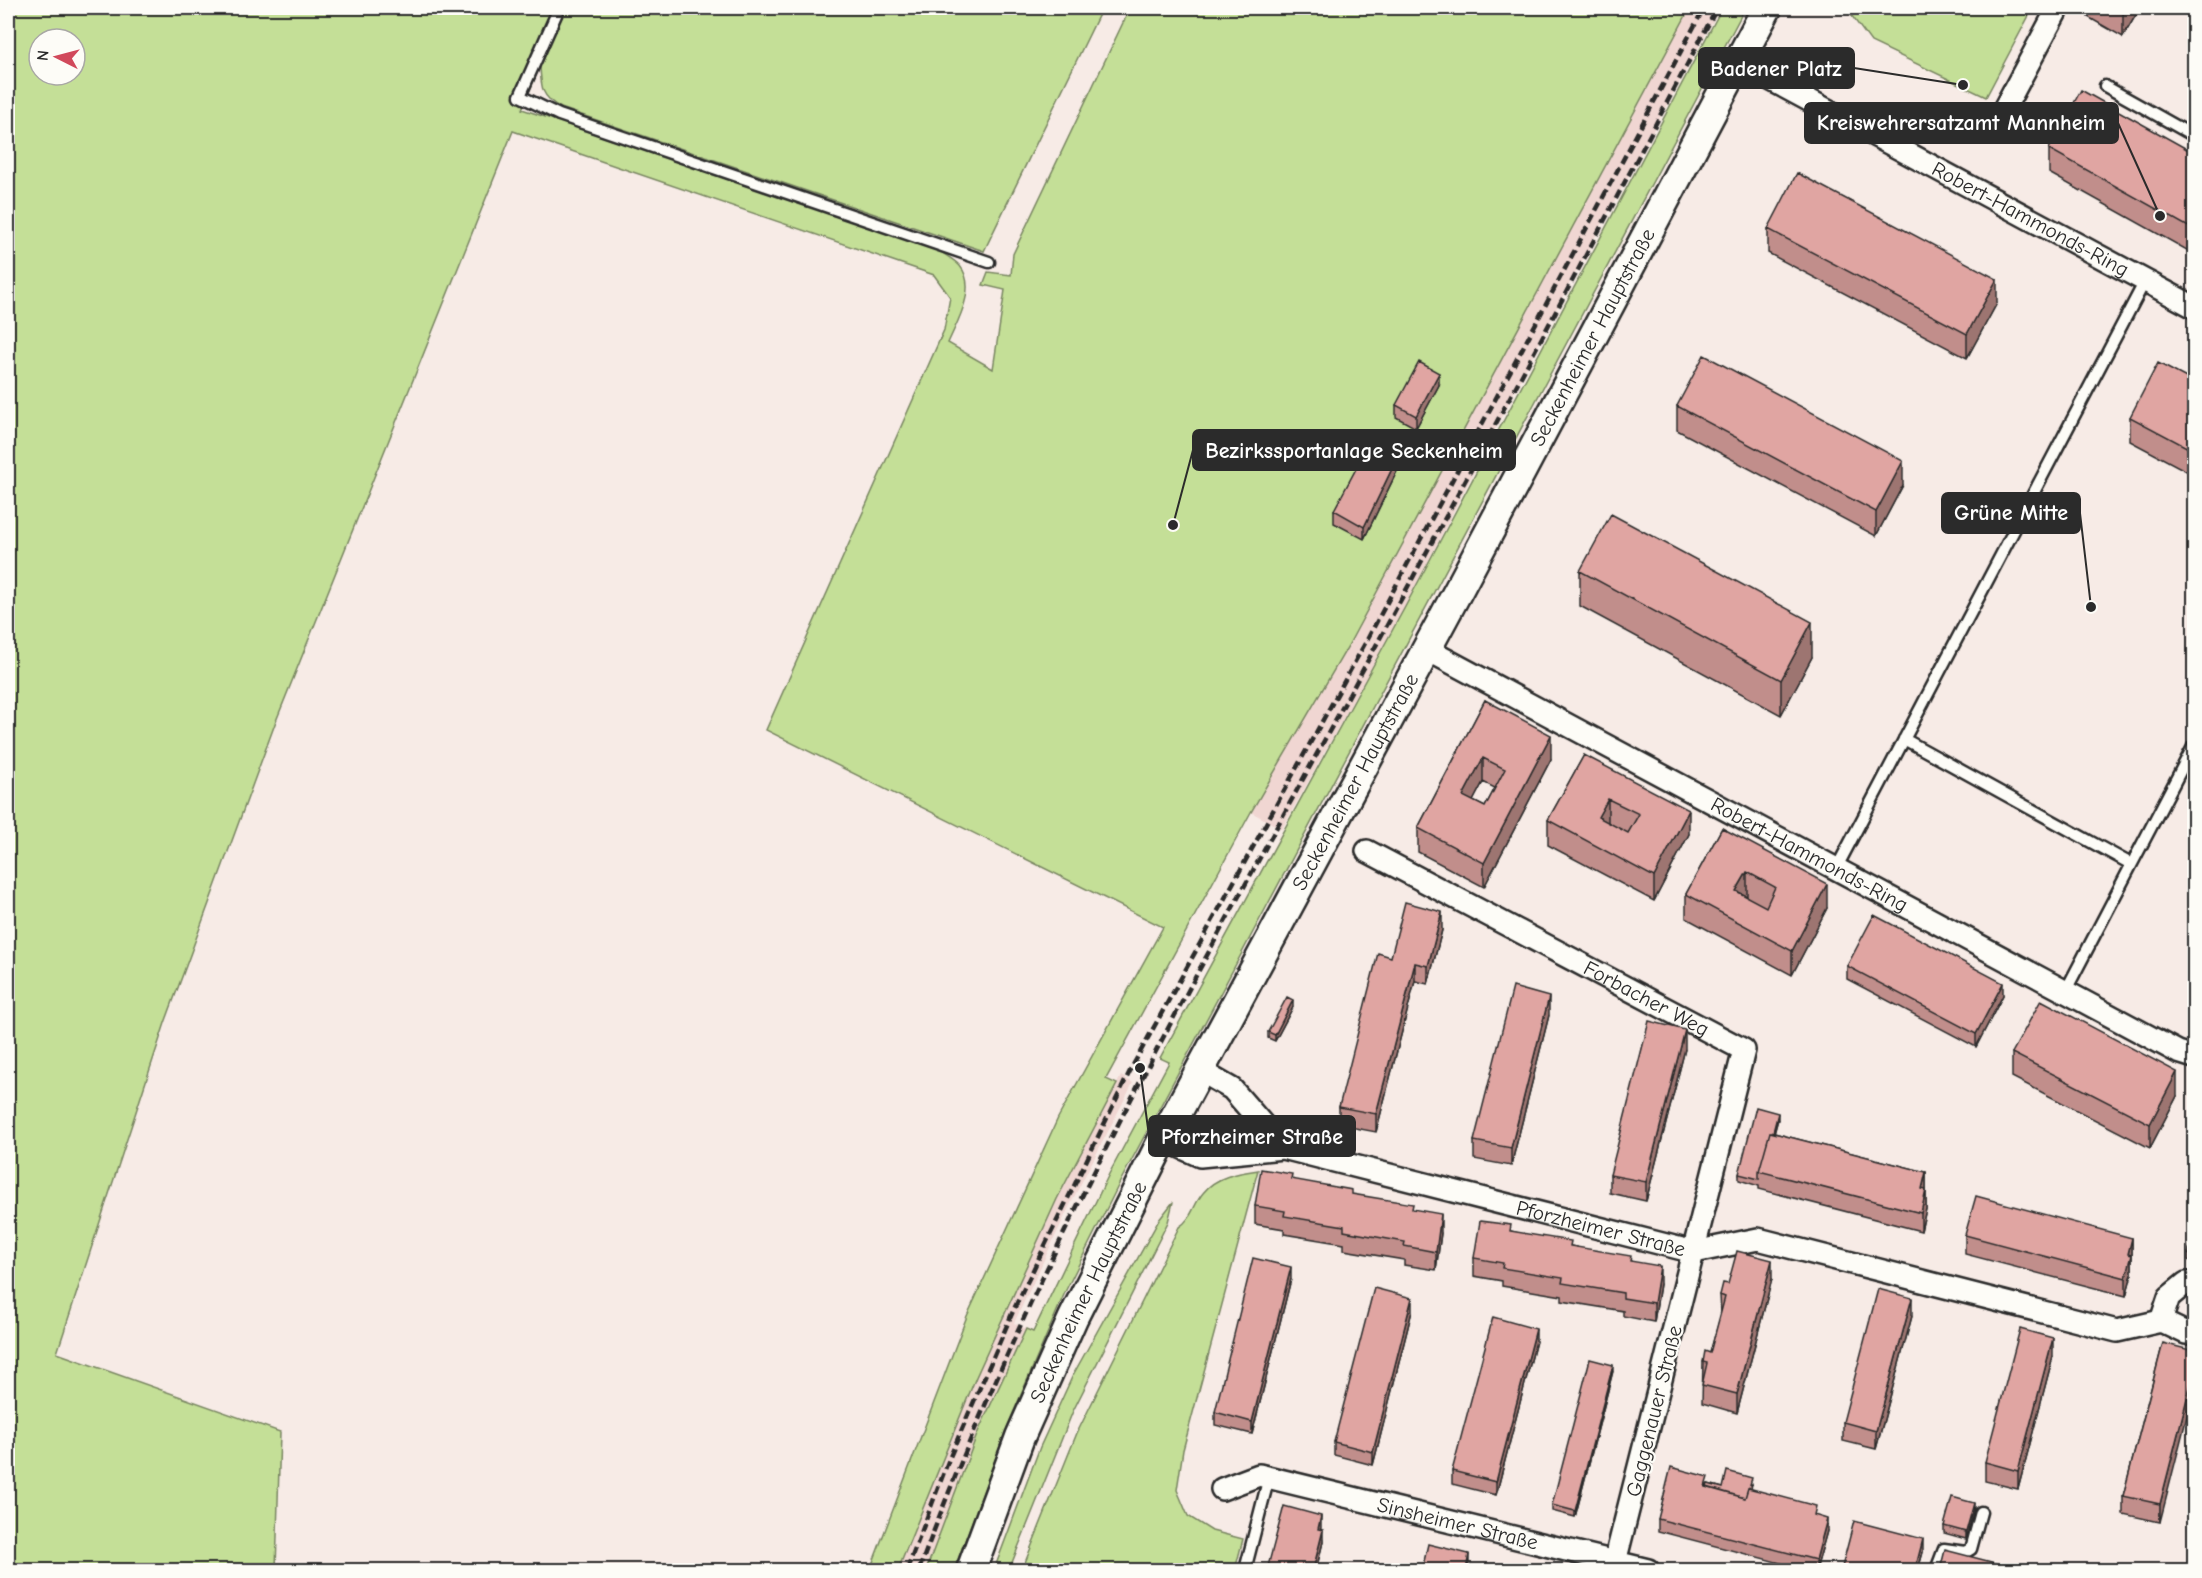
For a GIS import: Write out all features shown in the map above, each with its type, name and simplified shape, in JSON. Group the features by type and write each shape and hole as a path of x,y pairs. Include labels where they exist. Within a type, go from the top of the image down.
{"main road":[{"name":"Seckenheimer Hauptstraße","path":"971,1570 1020,1437 1073,1318 1163,1139 1767,8"}],"street":[{"path":"1996,124 2058,8"},
{"name":"Robert-Hammonds-Ring","path":"1738,62 2194,307"},
{"name":"Robert-Hammonds-Ring","path":"1426,649 2065,992 2178,1052 2194,1057"},
{"name":"Forbacher Weg","path":"1366,851 1744,1050 1694,1252"},
{"path":"1199,1070 1232,1089 1283,1148"},
{"name":"Pforzheimer Straße","path":"1163,1139 1200,1156 1283,1148 1694,1252 1758,1239 2117,1331 2162,1321"},
{"name":"Gaggenauer Straße","path":"1613,1566 1694,1252"},
{"path":"2194,1283 2186,1283 2169,1298 2162,1321 2186,1334 2194,1332"},
{"name":"Sinsheimer Straße","path":"1222,1489 1259,1474 1613,1566 1648,1570"}],"lane":[{"path":"559,8 520,96 559,115 989,262"},
{"path":"2105,86 2194,136"},
{"path":"1836,869 2145,281"},
{"path":"1904,739 2131,864"},
{"path":"2065,992 2194,745"},
{"path":"1245,1570 1269,1477"},
{"path":"1936,1570 1944,1549 1966,1552 1971,1549 1981,1512"}],"shaded area":[{"path":"1690,8 1720,8 1565,292 1405,607 1282,829 1251,812 1348,646"},
{"path":"1121,1076 1133,1083 1072,1201 1014,1323 1026,1329 978,1432 926,1570 898,1570 976,1377 1057,1199"}],"green space":[{"path":"8,8 1102,8 984,251 561,108 549,100 543,91 540,66 522,109 941,252 960,266 967,284 964,305 948,343 993,369 1005,290 983,285 988,272 1011,275 1013,254 1130,8 1690,8 1348,646 1251,812 1106,1079 1117,1084 1057,1199 976,1377 898,1570 870,1570 967,1316 1058,1118 1163,927 766,730 944,330 950,297 934,275 513,131 276,721 165,1023 57,1353 280,1432 276,1570 8,1570"},
{"path":"1722,8 1745,8 1121,1180 1066,1290 1008,1425 954,1570 926,1570 978,1432 1026,1329 1033,1332 1109,1174 1169,1062 1160,1058 1405,607"},
{"path":"1846,8 2033,8 1986,97 1871,42"},
{"path":"1258,1170 1183,1450 1177,1490 1188,1516 1212,1531 1243,1539 1235,1570 1022,1570 1077,1433 1179,1227 1187,1220 1208,1187 1235,1174"},
{"path":"1173,1202 1168,1222 1073,1411 1009,1570 994,1570 1040,1447 1073,1375 1159,1220"}],"building":[{"path":"2081,90 2194,153 2194,230 2049,149"},
{"path":"1797,173 1997,279 1967,334 1768,229"},
{"path":"1704,355 1903,461 1876,512 1677,406"},
{"path":"1419,362 1439,373 1416,416 1396,405"},
{"path":"2158,363 2194,382 2194,451 2130,417"},
{"path":"1372,439 1400,452 1364,527 1334,510"},
{"path":"1611,514 1812,622 1781,680 1580,571"},
{"path":"1485,700 1551,735 1484,863 1418,828","holes":["1483,758 1505,769 1485,807 1463,796"]},
{"path":"1584,755 1689,810 1654,877 1548,820","holes":["1608,799 1639,814 1628,833 1598,817"]},
{"path":"1722,828 1827,884 1792,951 1686,894","holes":["1747,872 1775,887 1766,907 1736,891"]},
{"path":"1405,902 1442,912 1428,966 1415,963 1376,1114 1339,1107 1378,953 1391,957"},
{"path":"1874,915 2003,983 1976,1034 1847,966"},
{"path":"1513,987 1549,997 1511,1148 1474,1141"},
{"path":"1287,997 1293,1000 1275,1035 1268,1032"},
{"path":"2041,1000 2177,1072 2150,1124 2012,1053"},
{"path":"1649,1021 1685,1030 1646,1182 1610,1175"},
{"path":"1756,1107 1778,1113 1773,1132 1770,1132 1759,1171 1759,1179 1739,1174"},
{"path":"1770,1132 1926,1172 1922,1189 1926,1190 1921,1213 1759,1171"},
{"path":"1261,1169 1292,1174 1291,1179 1352,1190 1352,1194 1413,1204 1412,1209 1441,1214 1436,1252 1404,1246 1405,1242 1344,1231 1344,1226 1284,1216 1285,1211 1255,1206"},
{"path":"1976,1196 2132,1238 2128,1254 2132,1255 2126,1278 1965,1235"},
{"path":"1480,1221 1511,1225 1510,1231 1571,1241 1570,1246 1631,1256 1630,1261 1660,1266 1654,1303 1623,1298 1623,1293 1562,1283 1563,1278 1502,1268 1503,1263 1474,1258"},
{"path":"2194,1232 2194,1256 2188,1254"},
{"path":"1737,1251 1772,1260 1737,1394 1702,1385 1707,1363 1703,1362 1705,1351 1710,1353 1725,1297 1720,1295 1723,1283 1728,1284"},
{"path":"1253,1258 1291,1267 1252,1422 1215,1412"},
{"path":"1374,1288 1412,1298 1373,1452 1334,1442"},
{"path":"1878,1289 1912,1298 1876,1431 1843,1422"},
{"path":"1493,1317 1536,1329 1496,1482 1452,1471"},
{"path":"2020,1329 2053,1338 2018,1471 1985,1462"},
{"path":"2163,1343 2194,1351 2194,1371 2160,1504 2123,1496"},
{"path":"1590,1359 1613,1365 1575,1511 1552,1505"},
{"path":"1671,1467 1708,1477 1705,1487 1745,1498 1748,1488 1816,1506 1814,1515 1827,1519 1816,1560 1658,1519"},
{"path":"1727,1471 1752,1478 1745,1498 1707,1487 1708,1484 1723,1488"},
{"path":"1952,1497 1974,1503 1966,1532 1944,1526"},
{"path":"1284,1506 1321,1516 1318,1529 1323,1530 1314,1566 1309,1565 1307,1570 1267,1570"},
{"path":"1854,1521 1923,1539 1915,1570 1855,1570 1842,1567"},
{"path":"1428,1544 1469,1554 1466,1570 1422,1570"},
{"path":"1945,1550 2011,1567 2010,1570 1940,1570"}],"railway":[{"path":"907,1570 949,1459 1014,1309 1132,1067 1368,638 1704,8"},
{"path":"919,1570 961,1462 1007,1356 1055,1251 1107,1147 1214,942 1375,648 1717,8"}],"place":[{"name":"Badener Platz","path":"1963,85"},
{"name":"Kreiswehrersatzamt Mannheim","path":"2160,216"},
{"name":"Bezirkssportanlage Seckenheim","path":"1173,525"},
{"name":"Grüne Mitte","path":"2091,607"},
{"name":"Pforzheimer Straße","path":"1140,1068"}]}
